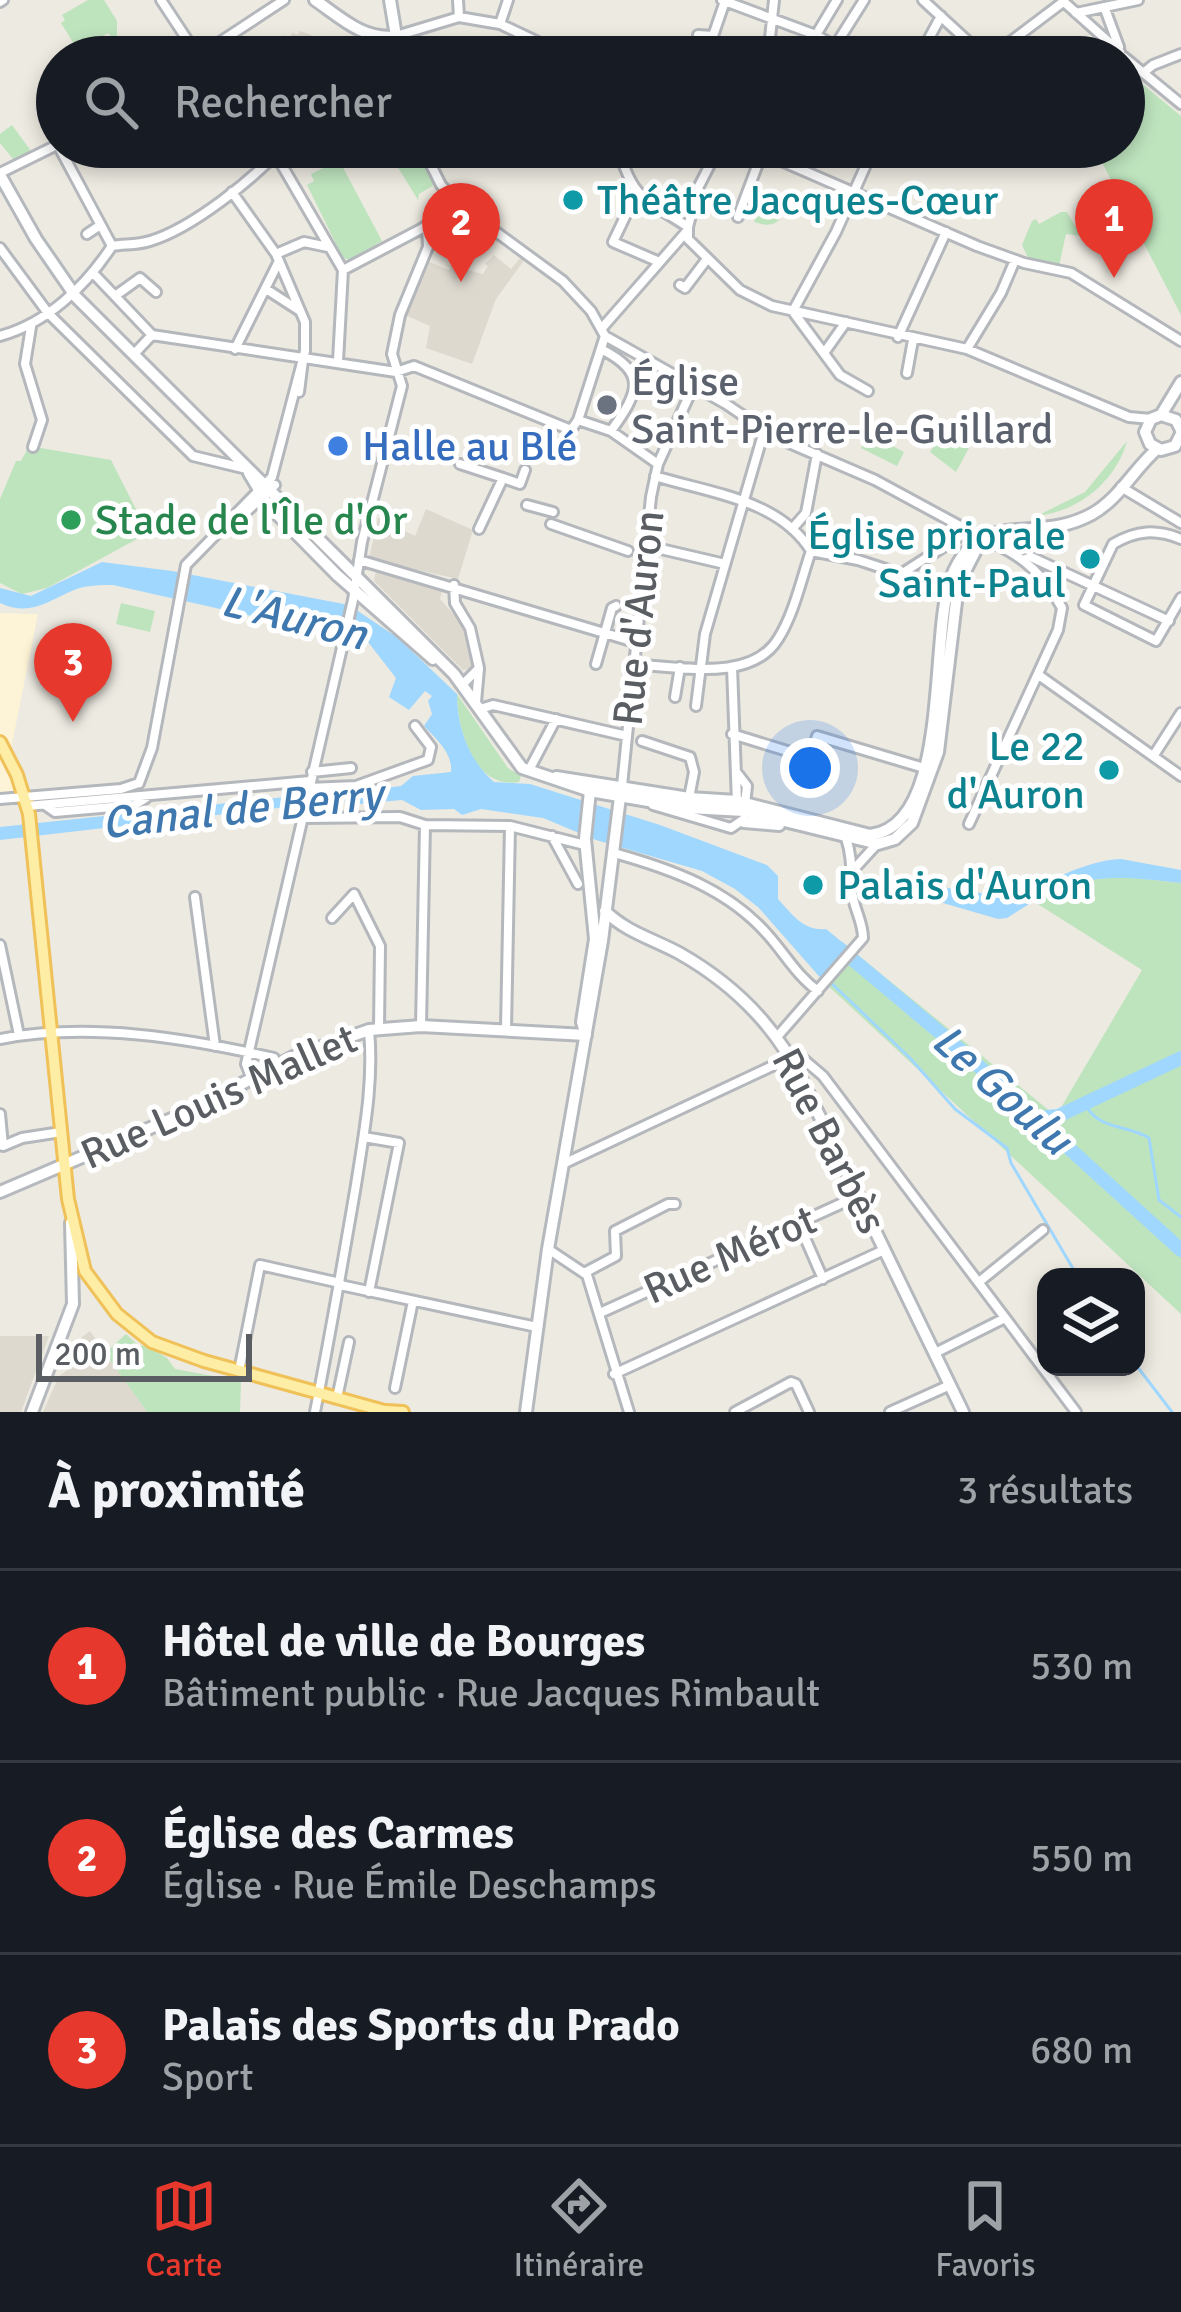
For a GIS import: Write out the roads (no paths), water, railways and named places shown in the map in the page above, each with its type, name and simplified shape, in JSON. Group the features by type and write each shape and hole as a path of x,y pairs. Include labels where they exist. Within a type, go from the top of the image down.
{"main road":[{"path":"316,0 372,36"},
{"path":"390,0 396,36"},
{"path":"0,174 73,292 268,489 355,585 426,655 454,674"},
{"path":"535,773 644,800 742,810 767,808 855,832 884,833 905,819 924,768 949,582 969,544 1004,532 1056,529 1099,510 1121,487 1150,441 1156,417 1181,382"},
{"path":"1150,441 1171,449 1180,432 1181,406"},
{"path":"1156,417 1180,432"},
{"path":"355,585 370,586 454,674 514,761 535,773 590,797 689,798 878,844 907,829 929,783 938,752 958,585 982,538"},
{"path":"0,742 27,806 71,1221 76,1247 94,1286 117,1314 152,1342 387,1412 404,1412"},
{"path":"522,1412 606,923 618,794"},
{"path":"590,797 585,842 591,892 606,923"},
{"path":"591,892 606,894"},
{"name":"Rue Barbès","path":"606,923 699,965 753,1009 777,1037 963,1412"},
{"name":"Rue Louis Mallet","path":"0,1192 278,1065 374,1029 421,1026 586,1035"},
{"path":"32,1412 73,1304 71,1221"},
{"path":"73,1304 94,1286"}],"street":[{"path":"161,0 185,36"},
{"path":"227,36 266,4 284,0"},
{"path":"458,0 459,17"},
{"path":"500,25 508,0"},
{"path":"771,36 774,0"},
{"path":"698,35 713,36 724,1 816,35 837,0"},
{"path":"847,36 864,0"},
{"path":"923,0 963,36"},
{"path":"1015,36 1062,1 1101,36"},
{"path":"1076,13 1133,1"},
{"path":"1106,9 1116,36"},
{"path":"930,36 941,16"},
{"path":"396,36 459,17 500,25 524,36"},
{"path":"1145,72 1181,54"},
{"path":"1145,76 1181,104"},
{"path":"0,174 36,157"},
{"path":"69,168 112,246"},
{"path":"112,246 149,242 165,235 232,192 259,168"},
{"path":"290,168 341,267 338,361"},
{"path":"432,168 458,204 563,280 604,332 764,431 898,491 1042,575 1062,608 1052,648 969,824"},
{"path":"624,168 646,204 688,229"},
{"path":"708,168 698,188 688,239 740,290 793,311 967,349 1129,417 1156,417"},
{"path":"738,217 756,168"},
{"path":"793,311 864,168"},
{"path":"802,169 1014,264 1082,278 1167,333 1181,337"},
{"path":"139,783 152,748 186,566 268,489 307,336 278,258 232,192"},
{"path":"632,202 613,242 657,261"},
{"path":"341,267 427,226 458,204"},
{"path":"87,234 99,226"},
{"path":"253,1079 246,1064 402,386 392,354 400,315 428,247 427,226"},
{"path":"94,274 152,335 396,372 414,366 571,430 604,332 657,261 688,229"},
{"path":"898,337 946,232"},
{"path":"235,349 278,258 304,242 330,248"},
{"path":"0,336 32,327 94,274 112,246"},
{"path":"0,248 48,313 193,456 248,470"},
{"path":"680,285 685,288 707,259"},
{"path":"967,349 1014,264"},
{"path":"115,296 140,278 156,292"},
{"path":"266,289 302,313"},
{"path":"793,311 840,375 868,391"},
{"path":"824,352 847,322"},
{"path":"32,327 25,364 42,420 33,447"},
{"path":"135,353 152,335"},
{"path":"907,373 913,340"},
{"path":"601,349 634,373 632,396 611,431"},
{"name":"Rue d'Auron","path":"618,794 632,739 642,555 655,476 694,385"},
{"path":"1129,417 1150,441"},
{"path":"578,420 611,431 658,464"},
{"path":"695,706 698,668 724,563 764,431"},
{"path":"792,529 806,513 817,454"},
{"path":"460,464 520,484 525,470"},
{"path":"655,476 754,503 792,529 812,551 901,574 965,533"},
{"path":"479,530 503,478"},
{"path":"1121,487 1181,524"},
{"path":"527,505 553,512"},
{"path":"551,524 628,551"},
{"path":"1181,539 1154,531 1113,544 1084,601 1087,608 1156,641 1181,598"},
{"path":"665,550 724,563"},
{"path":"637,665 732,667 760,657 778,640 812,551"},
{"path":"1022,560 1031,557 1169,622"},
{"path":"359,560 638,643"},
{"path":"454,585 455,604 470,628 478,668 477,707 493,705 556,719 690,757 694,772 689,798"},
{"path":"177,621 179,603"},
{"path":"596,664 616,606"},
{"path":"675,698 680,667"},
{"path":"732,667 732,734 742,810"},
{"path":"462,685 478,668"},
{"path":"1040,676 1181,776"},
{"path":"1154,755 1181,712"},
{"path":"535,773 556,719"},
{"path":"0,799 45,805 55,812 135,805 152,794 309,783 356,786 428,760 431,747 415,726"},
{"path":"732,734 810,758 817,736 924,768"},
{"path":"309,783 351,768"},
{"path":"736,773 767,808"},
{"path":"139,783 152,794"},
{"path":"27,806 139,783"},
{"path":"742,810 747,786"},
{"path":"302,818 400,817 425,825 510,826 585,842"},
{"path":"421,1026 425,825"},
{"path":"506,1029 510,826"},
{"path":"551,835 578,884"},
{"path":"777,1037 863,938 846,838"},
{"path":"854,873 878,844"},
{"path":"612,849 680,872 705,886 766,932 805,982 821,988"},
{"path":"315,1412 364,1137 380,946 354,894 332,918"},
{"path":"195,897 215,1046"},
{"path":"0,945 19,1035"},
{"path":"0,1039 50,1034 150,1036 249,1052 274,1058 278,1065"},
{"path":"562,1163 790,1058 814,1064 1076,1412"},
{"path":"0,1114 3,1146 61,1132"},
{"path":"364,1137 399,1143 370,1292"},
{"name":"Rue Mérot","path":"600,1313 859,1196"},
{"path":"584,1273 616,1256 615,1231 675,1204"},
{"path":"799,1224 823,1279"},
{"path":"980,1282 1043,1231"},
{"path":"548,1249 584,1273 629,1412"},
{"path":"614,1374 884,1250"},
{"path":"236,1370 260,1265 536,1327"},
{"path":"395,1388 413,1301"},
{"path":"934,1353 1005,1318"},
{"path":"337,1398 350,1342"},
{"path":"735,1412 790,1382 796,1384 809,1412"},
{"path":"890,1412 950,1385"}],"water":[{"path":"102,562 349,605 398,638 457,694 466,742 494,782 530,784 767,865 778,876 778,899 794,916 805,925 826,929 853,951 824,982 759,908 702,871 596,840 543,818 481,809 462,815 454,809 421,810 402,800 359,804 357,799 0,840 0,827 314,794 316,798 357,794 401,786 413,776 451,772 446,753 424,726 432,714 428,701 432,696 425,691 409,710 389,697 396,678 368,642 113,585 79,588 30,608 0,603 0,588 31,596"},
{"path":"1121,859 1181,870 1181,883 1090,880 1052,892 998,919 943,903 853,890 857,874 1000,896 1089,865"}],"waterway":[{"name":"Le Goulu","path":"839,948 963,1052 1181,1250"},
{"path":"828,980 910,1058 955,1109 1007,1148 1011,1163 1073,1268"},
{"path":"1035,1118 1058,1116 1181,1058"},
{"path":"1085,1104 1098,1119 1149,1138 1159,1200 1181,1217"},
{"path":"1144,1376 1172,1412"}],"place":[{"name":"Théâtre Jacques-Cœur","path":"573,200"},
{"name":"Hôtel de ville de Bourges","path":"1114,278"},
{"name":"Église des Carmes","path":"461,282"},
{"name":"Église Saint-Pierre-le-Guillard","path":"607,405"},
{"name":"Halle au Blé","path":"338,446"},
{"name":"Stade de l'Île d'Or","path":"71,520"},
{"name":"Église priorale Saint-Paul","path":"1090,559"},
{"name":"Palais des Sports du Prado","path":"73,722"},
{"name":"Le 22 d'Auron","path":"1109,770"},
{"name":"Palais d'Auron","path":"813,885"}],"water label":[{"name":"L'Auron","path":"294,618"},
{"name":"Canal de Berry","path":"242,809"}]}
